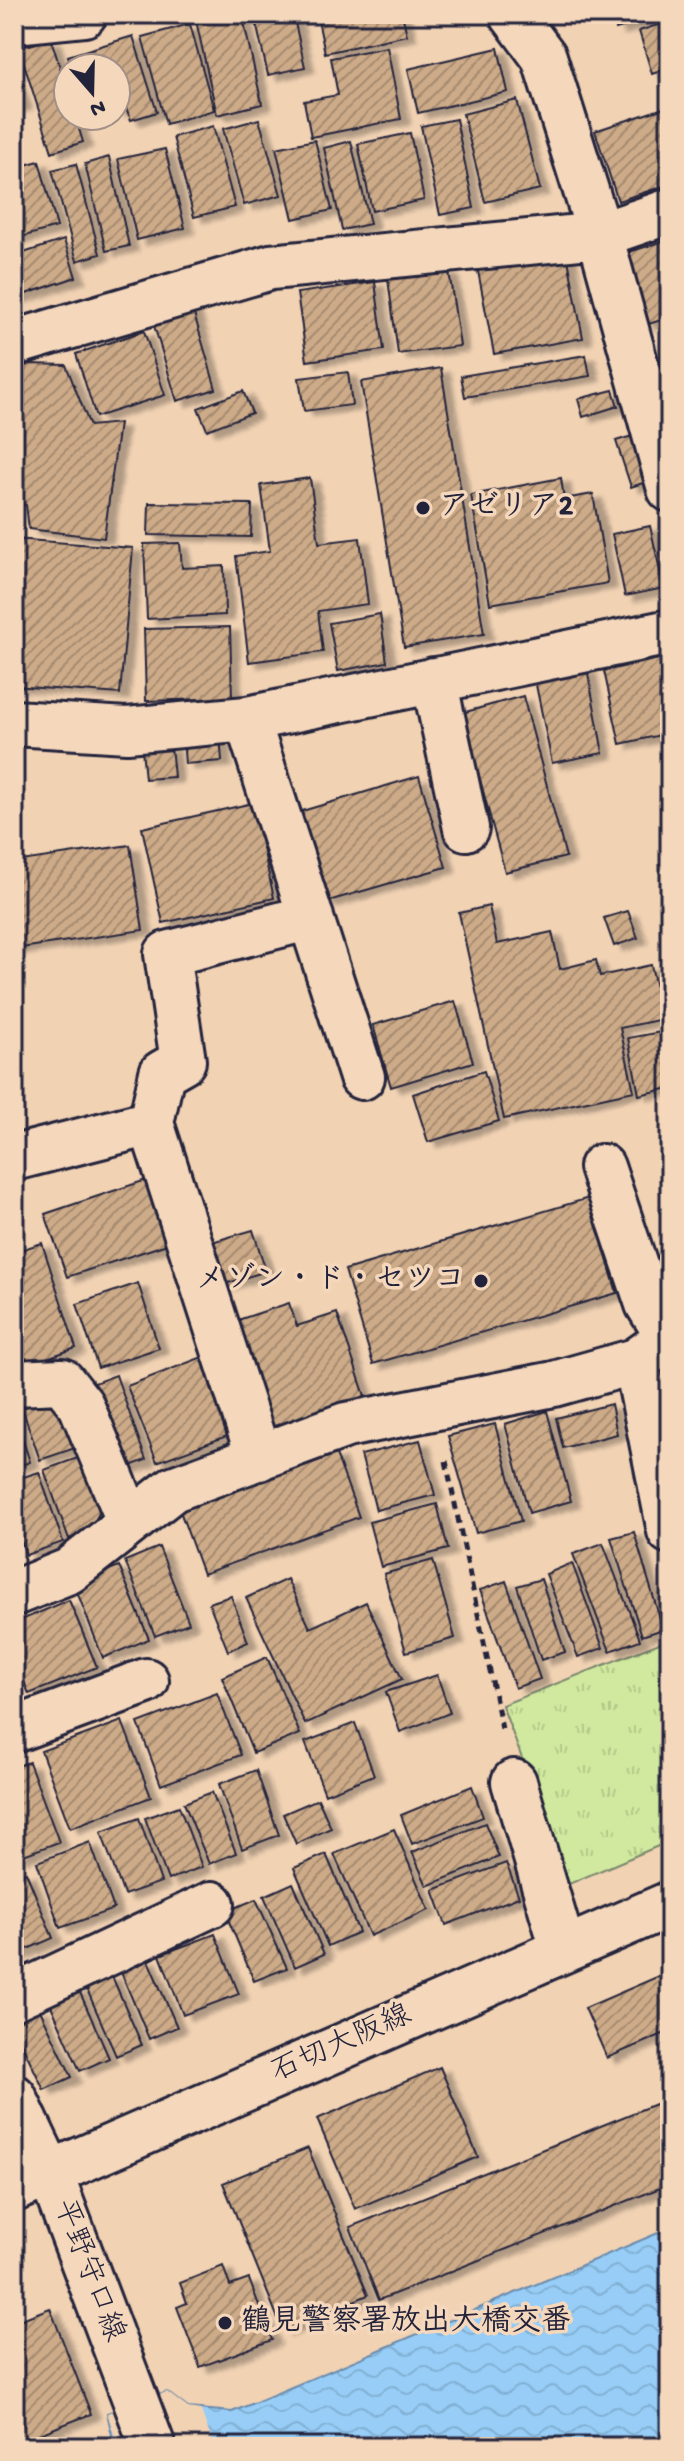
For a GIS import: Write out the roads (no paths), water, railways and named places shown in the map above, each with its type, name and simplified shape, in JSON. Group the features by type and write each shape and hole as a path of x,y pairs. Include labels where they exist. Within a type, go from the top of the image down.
{"street":[{"path":"512,14 544,57 600,235 670,489"},
{"path":"14,21 67,15"},
{"path":"14,343 271,267 600,235 670,211"},
{"path":"14,723 127,730 247,719 670,632"},
{"path":"434,680 466,828"},
{"path":"247,719 362,1077"},
{"path":"259,1458 151,1123 162,1073 183,1061 167,954 311,917"},
{"path":"14,1158 151,1123"},
{"path":"602,1167 648,1304 658,1345 670,1531"},
{"path":"14,1593 69,1571 173,1489 346,1425 554,1384 658,1345"},
{"path":"14,1383 62,1381 81,1405 130,1523"},
{"path":"14,1730 146,1681"},
{"path":"514,1782 563,1949"},
{"path":"14,1997 212,1904"},
{"name":"石切大阪線","path":"32,2181 670,1904"},
{"name":"平野守口線","path":"14,2097 32,2181 137,2402 153,2447"}],"water":[{"path":"670,2228 670,2447 105,2447 112,2435 107,2413 167,2392 188,2408 232,2412"}],"place":[{"name":"アゼリア2","path":"423,508"},
{"name":"メゾン・ド・セツコ","path":"481,1281"},
{"name":"鶴見警察署放出大橋交番","path":"225,2323"}]}
